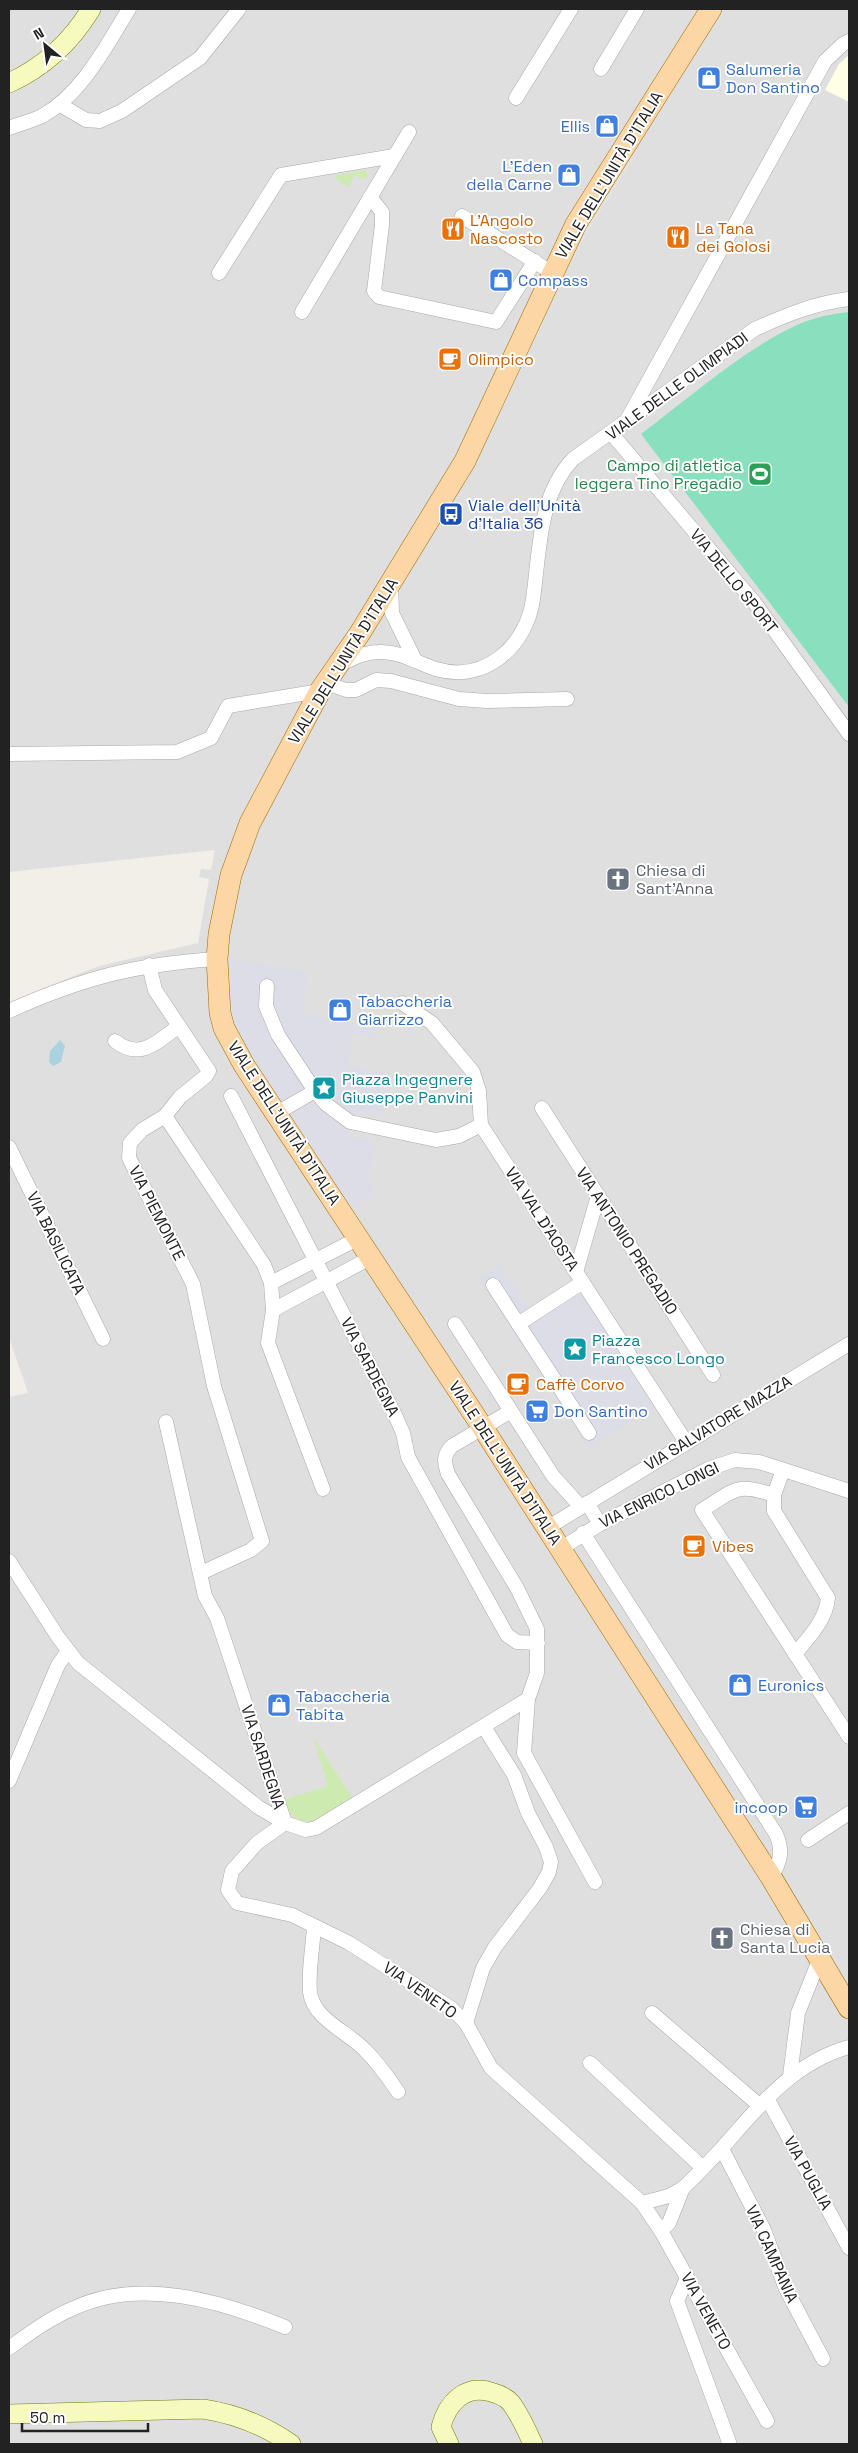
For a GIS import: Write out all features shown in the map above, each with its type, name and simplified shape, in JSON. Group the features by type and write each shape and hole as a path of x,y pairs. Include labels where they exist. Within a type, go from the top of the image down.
{"main road":[{"path":"9,83 28,75 64,45 91,9"},
{"name":"VIALE DELL'UNITÀ D'ITALIA","path":"711,9 576,224 543,267 465,461 360,633 328,680 262,798 240,848 224,904 217,959 218,999 224,1028 275,1114 359,1238 483,1428 771,1877 849,2008"},
{"path":"449,2444 441,2427 449,2406 465,2393 486,2390 499,2394 510,2402 533,2444"},
{"path":"9,2414 203,2409 227,2412 251,2420 291,2444"}],"street":[{"path":"9,128 41,117 74,91 103,51 129,9"},
{"path":"59,104 86,120 100,121 122,111 200,58 239,9"},
{"path":"516,98 571,9"},
{"path":"601,69 637,9"},
{"path":"626,421 825,61 843,44 849,42"},
{"path":"302,312 408,132"},
{"path":"219,273 281,175 394,156"},
{"path":"370,197 382,212 374,291 379,298 496,322 543,267 462,216"},
{"name":"VIALE DELLE OLIMPIADI","path":"328,680 369,653 380,652 415,660 436,669 456,672 470,671 497,661 510,650 528,622 546,504 560,473 573,459 755,330 804,309 827,302 849,299"},
{"name":"VIA DELLO SPORT","path":"611,433 754,602 849,734"},
{"path":"391,582 392,613 396,625 415,660"},
{"path":"371,614 380,615 396,625"},
{"name":"VIALE DELLE OLIMPIADI","path":"360,633 367,642 380,652"},
{"path":"9,754 177,752 211,738 228,706 328,680 346,690 356,690 376,680 391,681 459,699 487,702 567,699"},
{"path":"9,1010 91,978 149,965 217,959"},
{"path":"149,965 155,990 209,1071 206,1076 180,1097 165,1116 259,1258 271,1282 273,1310 268,1343 323,1489"},
{"path":"267,986 266,1006 278,1035 326,1104 350,1122 436,1140 458,1136 481,1125"},
{"name":"VIA VAL D'AOSTA","path":"402,1003 432,1023 473,1072 479,1091 481,1125 686,1442"},
{"path":"115,1041 126,1050 137,1050 151,1046 179,1026"},
{"path":"275,1114 316,1091"},
{"path":"231,1096 315,1261"},
{"name":"VIA ANTONIO PREGADIO","path":"542,1108 713,1375"},
{"name":"VIA PIEMONTE","path":"165,1116 142,1130 130,1143 129,1158 193,1284 214,1386 262,1541 252,1550 201,1573"},
{"name":"VIA BASILICATA","path":"9,1147 103,1339"},
{"path":"518,1324 580,1277 598,1196"},
{"path":"271,1282 359,1238"},
{"path":"273,1310 372,1258"},
{"name":"VIA SARDEGNA","path":"315,1261 328,1282 403,1433 408,1457 507,1635 517,1642 538,1643"},
{"path":"494,1285 589,1433"},
{"path":"455,1324 553,1476 584,1505 600,1524"},
{"name":"VIA SALVATORE MAZZA","path":"547,1528 849,1344"},
{"path":"511,1411 446,1452 445,1467 528,1609 537,1629 537,1673 528,1699 524,1752 595,1882"},
{"name":"VIA SARDEGNA","path":"166,1422 205,1596 217,1618 284,1824 306,1830 316,1828 528,1699"},
{"name":"VIA ENRICO LONGI","path":"560,1549 583,1533 684,1479 725,1462 745,1460 849,1491"},
{"path":"783,1470 772,1503 774,1511 828,1598 827,1610 813,1633 795,1654"},
{"path":"774,1495 752,1487 740,1487 702,1510 849,1737"},
{"path":"583,1533 776,1834 781,1846 781,1857 771,1877"},
{"path":"9,1561 68,1651 78,1662 258,1807 284,1824"},
{"path":"9,1780 58,1665 68,1651"},
{"path":"466,2023 483,1968 495,1948 540,1888 549,1872 550,1862 546,1847 528,1813 514,1775 484,1727"},
{"path":"808,1840 849,1813"},
{"name":"VIA VENETO","path":"284,1824 257,1843 232,1871 228,1890 237,1903 292,1915 314,1926 365,1953 450,2008 466,2023 491,2068 642,2203 661,2231 767,2420"},
{"path":"314,1926 310,1992 314,2006 380,2065 398,2092"},
{"path":"790,2076 798,2013 820,1958"},
{"name":"VIA PUGLIA","path":"652,2013 763,2102 849,2248"},
{"path":"642,2203 669,2196 683,2188 722,2149 763,2102 790,2076 820,2059 849,2047"},
{"path":"590,2063 703,2168"},
{"name":"VIA CAMPANIA","path":"722,2149 764,2230 786,2289 823,2359"},
{"path":"661,2231 670,2223 683,2188"},
{"path":"687,2278 678,2300 729,2442"},
{"path":"9,2348 52,2319 75,2307 122,2295 146,2293 212,2303 242,2310 285,2326"}],"shaded area":[{"path":"9,9 849,9 849,2444 9,2444 9,1397 28,1393 9,1337 9,1002 99,966 198,943 209,879 199,877 201,869 211,870 215,850 9,872"},
{"path":"849,55 849,102 825,90 839,64"},
{"path":"628,154 634,158 567,269 537,336 532,334 556,277"},
{"name":"Piazza Ingegnere Giuseppe Panvini","path":"217,959 235,959 309,973 302,1015 377,1028 375,1038 353,1034 348,1066 410,1077 408,1089 389,1086 384,1116 354,1112 347,1137 375,1141 369,1174 375,1193 343,1214 244,1065"},
{"name":"Piazza Francesco Longo","path":"500,1264 529,1308 579,1276 660,1403 589,1449 478,1278"}],"green space":[{"path":"366,170 368,177 363,179 355,175 348,187 333,176"},
{"name":"Campo di atletica leggera Tino Pregadio","path":"849,312 849,707 641,434 697,390 777,335 810,320"},
{"path":"313,1736 353,1799 324,1817 306,1821 298,1819 290,1812 283,1800 328,1786"}],"water":[{"path":"60,1040 65,1046 61,1062 53,1066 49,1062 50,1051"}],"place":[{"name":"Salumeria Don Santino","path":"709,78"},
{"name":"Ellis","path":"607,126"},
{"name":"L'Eden della Carne","path":"569,175"},
{"name":"L'Angolo Nascosto","path":"453,229"},
{"name":"La Tana dei Golosi","path":"678,237"},
{"name":"Compass","path":"501,280"},
{"name":"Olimpico","path":"450,359"},
{"name":"Campo di atletica leggera Tino Pregadio","path":"760,474"},
{"name":"Viale dell'Unità d'Italia 36","path":"451,514"},
{"name":"Chiesa di Sant'Anna","path":"618,879"},
{"name":"Tabaccheria Giarrizzo","path":"340,1010"},
{"name":"Piazza Ingegnere Giuseppe Panvini","path":"324,1088"},
{"name":"Piazza Francesco Longo","path":"575,1349"},
{"name":"Caffè Corvo","path":"518,1384"},
{"name":"Don Santino","path":"537,1411"},
{"name":"Vibes","path":"694,1546"},
{"name":"Euronics","path":"740,1685"},
{"name":"Tabaccheria Tabita","path":"279,1705"},
{"name":"incoop","path":"806,1807"},
{"name":"Chiesa di Santa Lucia","path":"722,1938"}]}
